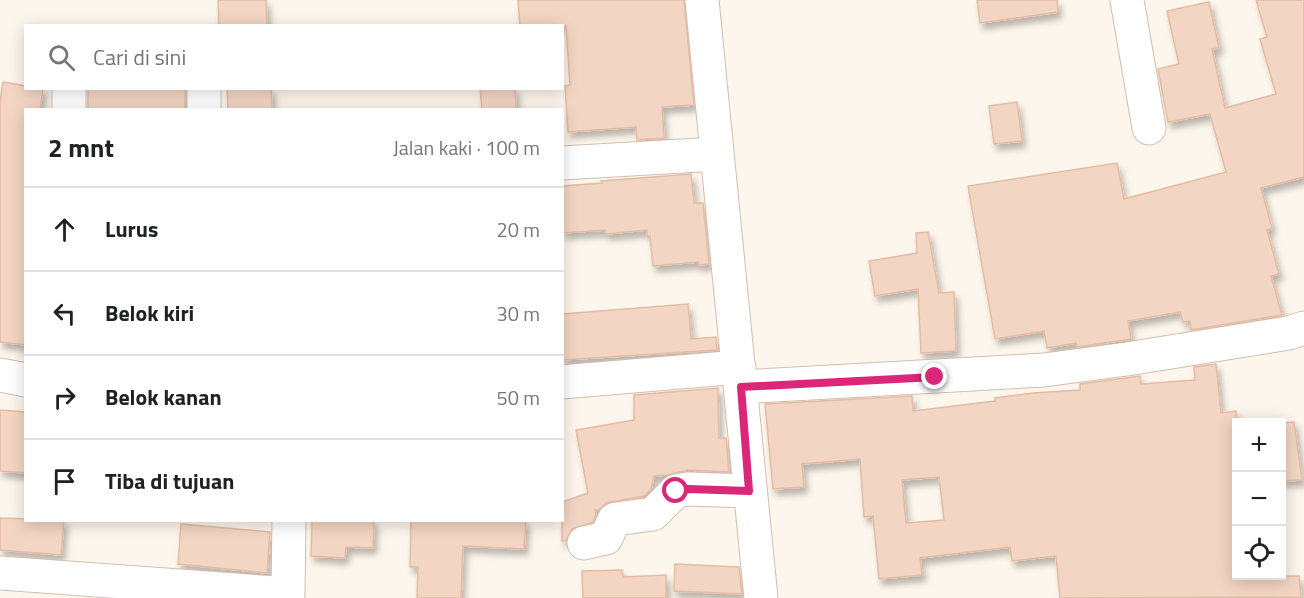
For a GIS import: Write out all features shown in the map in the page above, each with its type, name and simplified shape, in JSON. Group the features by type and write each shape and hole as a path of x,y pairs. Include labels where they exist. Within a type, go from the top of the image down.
{"street":[{"path":"702,0 761,598"},
{"path":"1127,0 1149,128"},
{"path":"69,90 69,108"},
{"path":"204,90 204,108"},
{"path":"564,163 717,154"},
{"path":"564,382 1044,370 1288,333 1304,328"},
{"path":"0,375 24,380"},
{"path":"584,543 606,538 616,519 653,514 676,491 688,489 749,491"},
{"path":"0,573 288,596 289,522"}],"building":[{"path":"218,0 266,0 267,24 219,24"},
{"path":"518,0 684,0 694,105 662,107 664,138 637,140 636,127 568,132 565,86 570,85 566,26 564,24 520,24"},
{"path":"977,0 1057,0 1058,12 980,23"},
{"path":"1256,0 1304,0 1304,177 1261,188 1272,228 1267,230 1279,274 1271,276 1282,315 1191,330 1190,321 1183,322 1180,312 1128,321 1131,339 1077,347 1076,343 1047,348 1044,331 995,339 968,186 1117,163 1124,199 1226,172 1210,114 1168,122 1158,69 1179,64 1167,11 1209,2 1219,48 1212,49 1225,108 1276,94 1260,39 1267,37"},
{"path":"3,82 24,86 24,90 43,90 40,108 24,108 24,345 0,342 0,101"},
{"path":"88,90 185,90 185,108 88,108"},
{"path":"227,90 271,90 272,108 228,108"},
{"path":"480,90 515,90 516,108 482,108"},
{"path":"1017,102 1022,141 994,144 989,106"},
{"path":"691,174 694,203 703,203 709,264 699,265 698,262 653,266 650,236 648,237 647,230 606,234 605,230 564,233 564,186 602,183 601,181"},
{"path":"928,232 939,293 954,292 956,351 921,353 918,289 875,296 869,261 917,253 916,233"},
{"path":"688,304 691,339 716,337 717,350 564,360 564,314"},
{"path":"1216,364 1221,413 1236,411 1236,418 1232,418 1232,580 1286,580 1286,576 1299,576 1301,597 1060,598 1056,556 1012,561 1010,547 920,558 922,575 879,579 873,516 864,517 860,459 802,464 804,487 773,489 765,404 912,396 913,411 995,401 995,398 1033,393 1080,390 1080,384 1140,376 1141,384 1195,380 1194,367","holes":["939,477 944,520 906,523 902,480"]},
{"path":"718,388 719,438 726,438 729,472 688,470 654,476 651,489 644,496 606,503 599,510 595,510 593,522 572,529 566,540 562,541 564,501 588,493 576,430 634,420 634,395"},
{"path":"0,410 24,412 24,473 0,471"},
{"path":"1294,422 1302,480 1286,481 1286,423"},
{"path":"0,518 24,519 24,522 64,522 61,555 0,550"},
{"path":"312,522 374,522 373,548 346,547 345,558 311,556"},
{"path":"411,522 526,522 524,549 463,546 461,598 417,598 418,567 410,567"},
{"path":"181,524 270,532 267,573 178,564"},
{"path":"675,564 739,567 742,594 674,591"},
{"path":"622,570 623,577 666,575 666,598 583,598 582,571"}],"route":[{"path":"676,491 688,489 749,491 741,387 935,377"}]}
